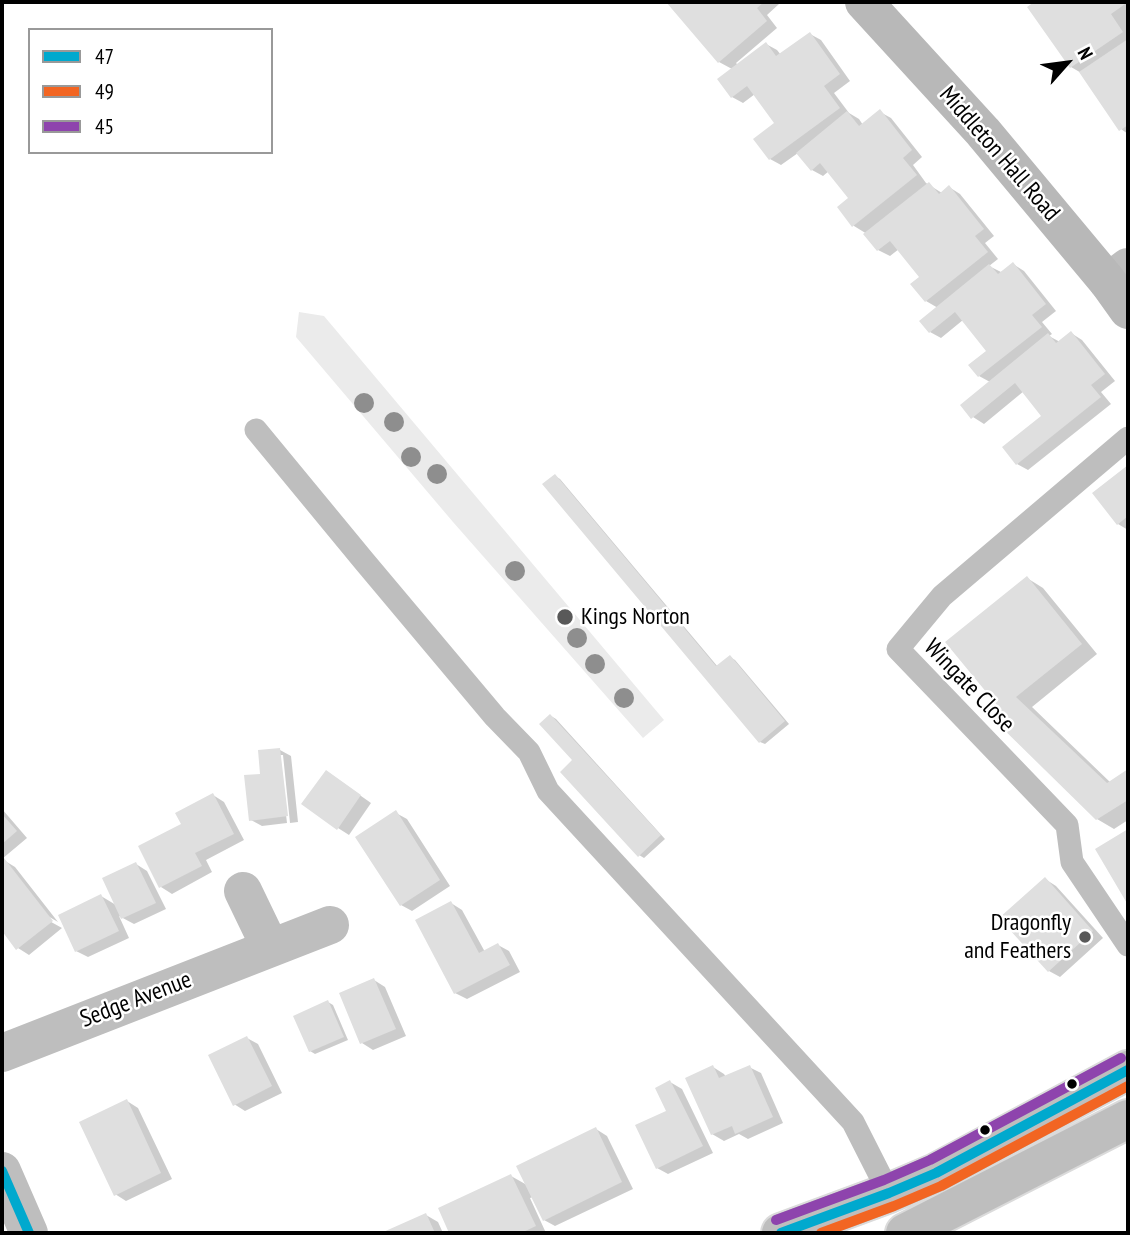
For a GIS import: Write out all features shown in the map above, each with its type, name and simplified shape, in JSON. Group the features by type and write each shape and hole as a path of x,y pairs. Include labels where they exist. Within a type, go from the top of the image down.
{"main road":[{"name":"Middleton Hall Road","path":"863,2 1121,286"},
{"path":"243,891 270,947"},
{"name":"Sedge Avenue","path":"2,1053 330,925"},
{"path":"782,1233 889,1193 913,1209 951,1190 1125,1072"},
{"path":"905,1233 951,1190 1054,1158 1128,1119"},
{"path":"2,1171 29,1233"}],"lane":[{"path":"256,430 372,571 529,752 548,791 853,1122 889,1193"},
{"name":"Wingate Close","path":"1128,438 942,596 898,649 1067,825 1072,862 1128,945"}],"shaded area":[{"path":"299,312 324,316 664,720 643,738 453,522 296,337"}],"building":[{"path":"666,2 764,2 757,8 767,21 718,63"},
{"path":"1034,2 1128,2 1111,14 1123,32 1070,68 1027,7"},
{"path":"810,32 840,74 824,86 840,108 769,160 753,139 774,123 747,86 731,98 717,79 766,42 776,56"},
{"path":"1128,39 1128,125 1119,131 1079,72"},
{"path":"880,109 912,150 903,158 917,175 852,227 837,207 848,198 820,163 811,171 796,153 847,111 859,126"},
{"path":"929,182 939,194 949,185 984,229 975,236 988,252 925,302 910,284 919,277 890,241 877,251 863,234"},
{"path":"1013,262 1046,304 1032,315 1042,327 978,377 968,365 986,351 955,312 929,333 919,321 989,264 998,274"},
{"path":"1071,331 1105,374 1091,385 1101,397 1016,465 1002,447 1041,416 1015,383 971,419 960,405 1048,333 1056,343"},
{"path":"1128,465 1128,516 1117,525 1092,493"},
{"path":"555,474 716,666 730,655 785,721 759,743 542,484"},
{"path":"1027,576 1082,644 1016,697 1107,783 1128,769 1128,800 1096,820 992,718 1001,710 945,642"},
{"path":"550,714 661,835 638,857 560,772 572,760 539,724"},
{"path":"280,748 288,816 249,821 244,775 260,774 258,750"},
{"path":"326,770 361,795 337,830 301,804"},
{"path":"213,793 234,834 195,853 202,866 159,888 138,846 181,824 175,813"},
{"path":"396,810 440,880 400,906 355,837"},
{"path":"2,814 17,831 2,844"},
{"path":"1128,829 1128,905 1095,849"},
{"path":"4,858 53,921 16,950 2,931"},
{"path":"136,862 156,903 121,919 102,878"},
{"path":"1045,877 1093,931 1048,972 999,918"},
{"path":"101,894 119,931 75,952 58,915"},
{"path":"451,901 479,953 498,943 510,965 454,994 415,920"},
{"path":"374,978 396,1029 360,1044 339,993"},
{"path":"328,1000 344,1037 309,1052 293,1016"},
{"path":"247,1036 272,1086 233,1106 208,1055"},
{"path":"713,1065 719,1078 750,1065 773,1117 735,1134 732,1126 711,1135 685,1078"},
{"path":"670,1080 703,1146 656,1169 635,1125 666,1111 655,1088"},
{"path":"127,1099 161,1173 114,1196 79,1122"},
{"path":"596,1127 622,1182 543,1221 516,1166"},
{"path":"511,1174 536,1226 521,1233 449,1233 438,1208"},
{"path":"426,1213 435,1233 381,1233"}],"transit line":[{"name":"45","path":"776,1220 930,1160 1121,1058"},
{"name":"47","path":"781,1233 936,1173 1128,1070"},
{"name":"49","path":"821,1233 941,1186 1128,1086"},
{"name":"47","path":"2,1171 29,1233"}],"place":[{"name":"Kings Norton","path":"565,617"},
{"name":"Dragonfly and Feathers","path":"1085,937"}]}
